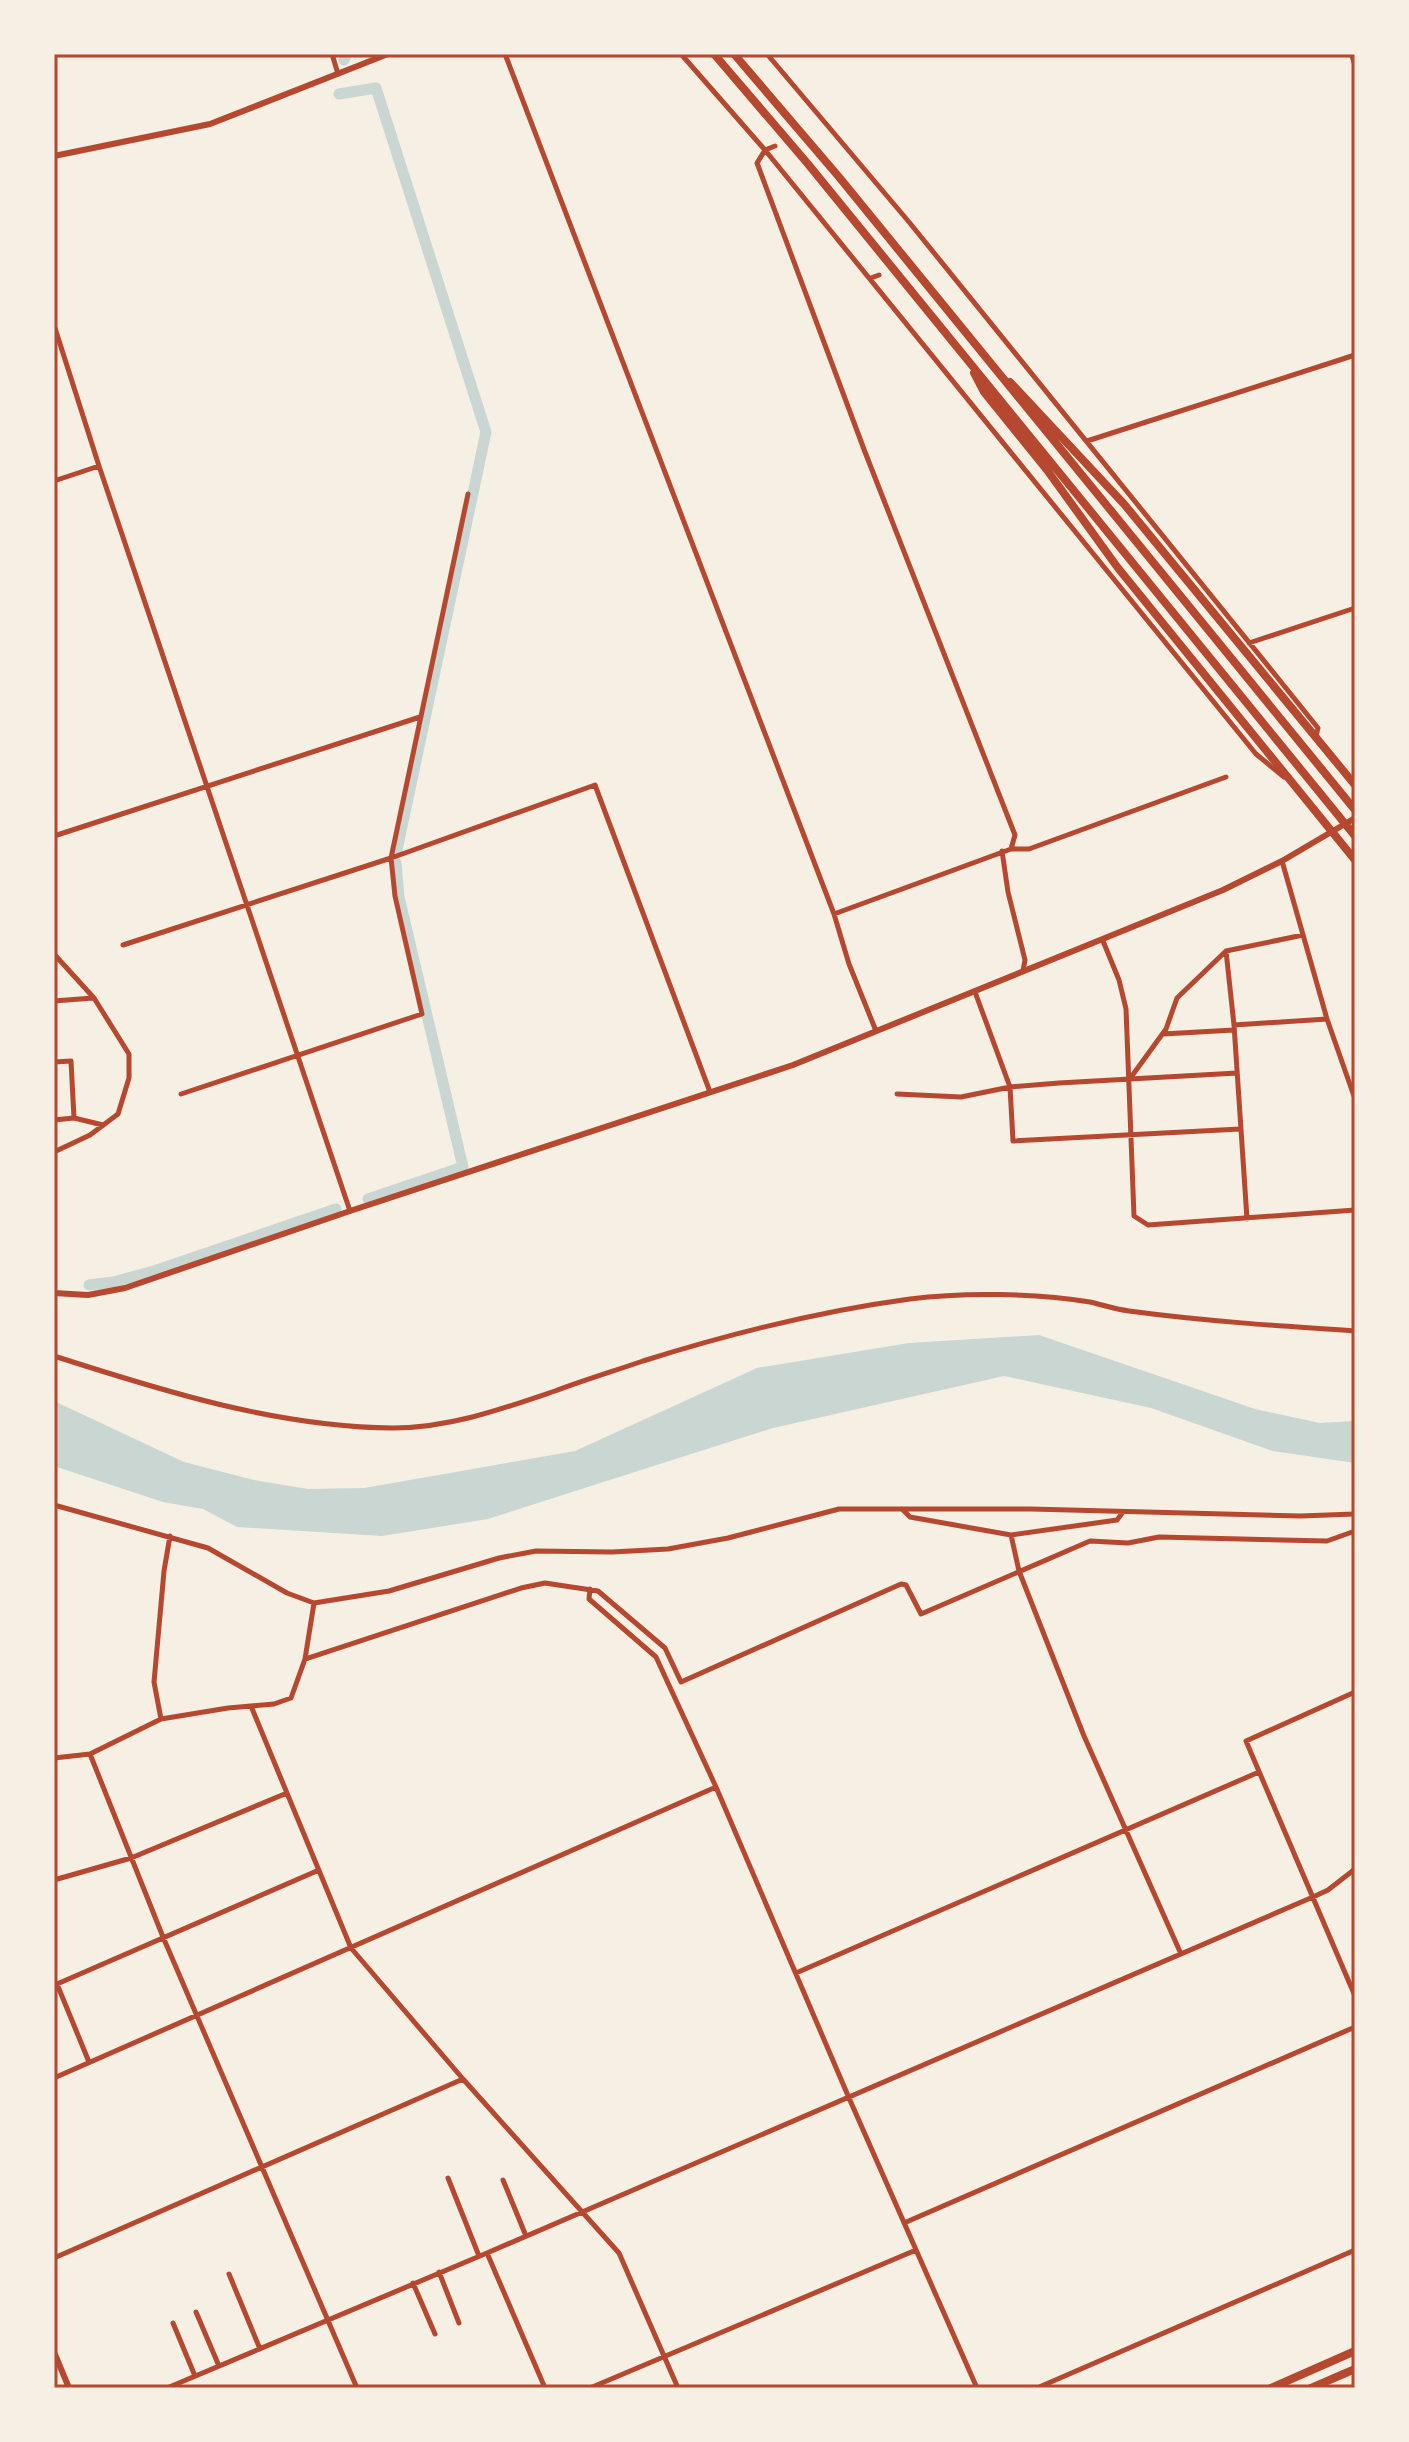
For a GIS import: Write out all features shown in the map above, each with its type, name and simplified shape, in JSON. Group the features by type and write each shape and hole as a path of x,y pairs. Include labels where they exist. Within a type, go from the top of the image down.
{"highway":[{"path":"714,54 961,351 984,392 1026,437 1355,836"},
{"path":"734,54 839,177 992,366 1072,457 1355,810"},
{"path":"1072,457 1124,504 1355,785"},
{"path":"1050,468 1118,568 1355,860"},
{"path":"1271,2388 1355,2351"},
{"path":"1311,2388 1355,2369"}],"street":[{"path":"332,54 338,74"},
{"path":"54,156 210,124 388,54"},
{"path":"505,54 877,1032"},
{"path":"681,54 871,278 1256,754 1297,787"},
{"path":"767,54 1087,441 1318,728 1315,738"},
{"path":"1352,54 1355,64"},
{"path":"819,130 829,126"},
{"path":"775,146 765,150 757,163 865,452 1015,835 1011,849"},
{"path":"926,257 934,254"},
{"path":"871,278 879,275"},
{"path":"54,325 350,1211"},
{"path":"1087,441 1355,355"},
{"path":"54,481 99,466"},
{"path":"181,1094 422,1014 395,896 391,858 468,494"},
{"path":"1249,643 1355,608"},
{"path":"54,836 420,717"},
{"path":"834,914 1002,851 1029,849 1226,777"},
{"path":"123,945 391,858 595,785 710,1092"},
{"path":"54,1293 88,1295 125,1288 793,1065 1223,890 1282,861 1355,818"},
{"path":"1002,851 1008,892 1025,960 1022,973"},
{"path":"1282,861 1327,1019 1355,1099"},
{"path":"1128,1081 1166,1029 1177,998 1226,951 1303,935"},
{"path":"1103,941 1119,980 1126,1009 1134,1216 1148,1225 1355,1210"},
{"path":"1226,951 1247,1219"},
{"path":"54,954 94,998 129,1054 129,1078 118,1114 54,1152"},
{"path":"975,992 1010,1087 1013,1141 1240,1129"},
{"path":"54,1001 94,998"},
{"path":"1161,1034 1327,1019"},
{"path":"54,1062 71,1061 74,1118"},
{"path":"897,1094 961,1097 1010,1087 1237,1073"},
{"path":"54,1120 74,1118 104,1125"},
{"path":"54,1356 147,1385 266,1414 394,1428 445,1423 490,1413 692,1346 844,1309 911,1299 1035,1296 1241,1323 1355,1331"},
{"path":"54,1505 208,1548 287,1593 314,1603 389,1591 499,1558 536,1551 668,1549 728,1538 839,1509 1300,1516 1355,1514"},
{"path":"902,1509 910,1517 1011,1535 1117,1520 1124,1511"},
{"path":"305,1659 521,1588 545,1583 598,1591 665,1648 681,1682 901,1584 906,1585 921,1614 1090,1541 1128,1543 1159,1537 1327,1541 1355,1531"},
{"path":"1011,1535 1019,1571 1084,1736 1181,1954"},
{"path":"161,1719 154,1682 170,1536"},
{"path":"590,1589 589,1599 656,1657 716,1787 977,2388"},
{"path":"54,1758 90,1754 161,1719 274,1704 291,1698 305,1659 314,1603"},
{"path":"1355,1692 1246,1741 1355,1996"},
{"path":"251,1706 351,1948 619,2253 678,2388"},
{"path":"90,1754 163,1937 357,2388"},
{"path":"796,1973 1259,1772"},
{"path":"54,2078 716,1787"},
{"path":"54,1880 131,1858 287,1793"},
{"path":"167,2388 1313,1897 1328,1890 1355,1869"},
{"path":"89,2062 57,1984 319,1870"},
{"path":"904,2223 1355,2027"},
{"path":"54,2258 463,2079"},
{"path":"448,2178 479,2256"},
{"path":"503,2180 526,2236"},
{"path":"590,2388 916,2250"},
{"path":"1037,2388 1355,2250"},
{"path":"487,2253 545,2388"},
{"path":"439,2272 459,2323"},
{"path":"229,2274 260,2349"},
{"path":"413,2283 435,2334"},
{"path":"196,2312 219,2366"},
{"path":"173,2323 195,2376"},
{"path":"54,2352 69,2388"}],"shaded area":[{"path":"1039,1335 1255,1409 1320,1423 1355,1421 1355,1463 1273,1451 1151,1408 1004,1376 773,1428 488,1519 382,1536 237,1527 203,1509 163,1502 54,1466 54,1401 184,1462 254,1480 308,1489 364,1488 575,1451 757,1368 909,1343"}],"waterway":[{"path":"344,60 347,54"},
{"path":"339,94 376,88 486,432 397,850"},
{"path":"368,1199 463,1167 399,897 396,863"},
{"path":"89,1285 154,1271 336,1209"}]}
